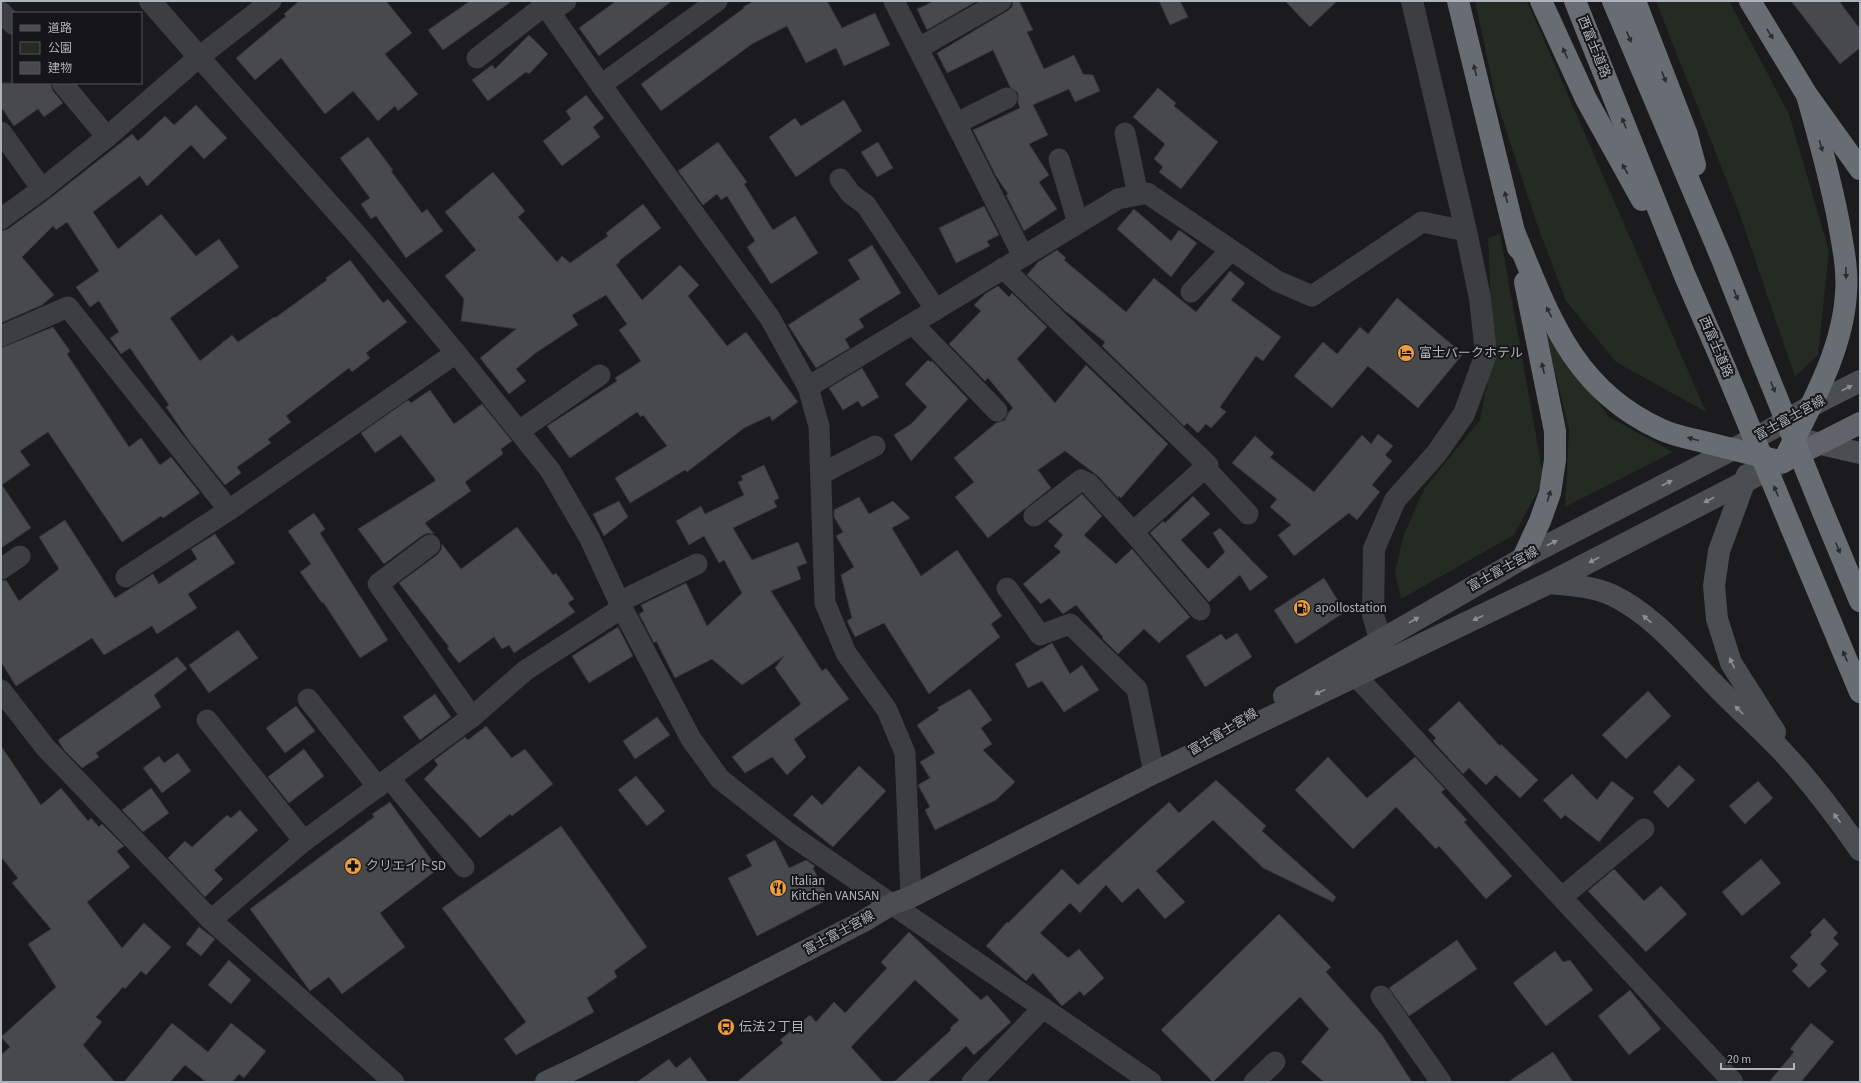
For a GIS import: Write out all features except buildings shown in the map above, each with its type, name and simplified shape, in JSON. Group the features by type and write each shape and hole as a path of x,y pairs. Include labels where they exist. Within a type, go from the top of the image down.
{"highway":[{"path":"1458,1 1515,234 1555,431 1555,460 1550,493 1540,521 1523,558"},
{"path":"1541,1 1586,99 1685,276"},
{"name":"西富士道路","path":"1575,1 1685,276 1860,692"},
{"path":"1613,1 1722,259 1860,601"},
{"path":"1635,1 1687,135 1722,259"},
{"path":"1750,1 1807,95 1860,169"},
{"path":"1783,462 1828,368 1839,332 1846,293 1845,257 1832,188 1807,95"},
{"path":"1515,234 1548,312 1567,347 1585,373 1607,396 1631,414 1660,430 1783,462 1860,423"}],"main road":[{"name":"富士富士宮線","path":"546,1082 578,1068 862,922 901,900 1154,772 1351,667 1380,639 1523,558 1768,431 1809,407 1860,381"},
{"path":"1806,778 1731,663 1717,619 1714,586 1719,551 1744,482 1768,431 1860,453"},
{"name":"富士富士宮線","path":"1351,667 1390,659 1549,583 1783,462"},
{"path":"1549,583 1590,588 1611,595 1635,608 1668,637 1740,711 1779,748 1806,778 1860,850"}],"street":[{"path":"150,1 358,236 456,353 550,470 590,539 620,605 691,739 720,779 792,835 901,900 1043,1008 1151,1082"},
{"path":"1,220 107,137 199,57 271,1"},
{"path":"601,85 717,1"},
{"path":"894,1 1023,256"},
{"path":"919,48 1001,1"},
{"path":"1390,659 1380,639 1373,615 1374,549 1395,500 1436,454 1464,414 1486,354 1480,298 1466,231 1412,1"},
{"path":"477,58 551,5 601,85 770,318 808,387 819,426 826,603 846,653 887,710 905,753 901,900"},
{"path":"1,12 12,23"},
{"path":"63,84 107,137"},
{"path":"957,123 1007,98"},
{"path":"1,132 42,189"},
{"path":"1125,133 1138,195"},
{"path":"1059,159 1078,224"},
{"path":"840,179 851,194 866,205 936,310"},
{"path":"808,387 1118,199 1147,193 1277,281 1312,296 1422,222 1466,231"},
{"path":"1191,292 1231,250"},
{"path":"1003,268 1208,465 1133,532"},
{"path":"1,336 68,307 230,510"},
{"path":"912,324 997,411"},
{"path":"126,576 230,510 456,353"},
{"path":"519,431 600,375"},
{"path":"821,474 875,446"},
{"path":"1205,468 1248,514"},
{"path":"1034,516 1081,480 1089,484 1133,532 1200,610"},
{"path":"430,545 378,584 472,718"},
{"path":"1,569 20,556"},
{"path":"211,920 304,841 472,718 526,670 620,605 697,564"},
{"path":"1007,588 1040,635 1070,624 1137,689 1154,772"},
{"path":"1351,667 1733,1082"},
{"path":"1,690 45,747 211,920 394,1082"},
{"path":"308,698 384,783 464,866"},
{"path":"207,720 304,841"},
{"path":"1562,897 1644,829"},
{"path":"1380,996 1441,1082"},
{"path":"972,1082 1043,1008"},
{"path":"1254,1082 1275,1062"}],"green space":[{"path":"1475,1 1527,1 1706,412 1616,362 1566,301 1538,227 1496,100"},
{"path":"1656,1 1729,1 1789,114 1829,251 1818,355 1795,377 1739,212"},
{"path":"1500,234 1544,480 1514,535 1401,599 1395,573 1403,537 1424,489 1480,420 1493,353 1488,238"},
{"path":"1545,332 1609,417 1673,452 1565,507 1569,429"}],"place":[{"name":"富士パークホテル","path":"1406,353"},
{"name":"apollostation","path":"1302,608"},
{"name":"クリエイトSD","path":"353,866"},
{"name":"Italian Kitchen VANSAN","path":"778,888"},
{"name":"伝法２丁目","path":"726,1027"}]}
